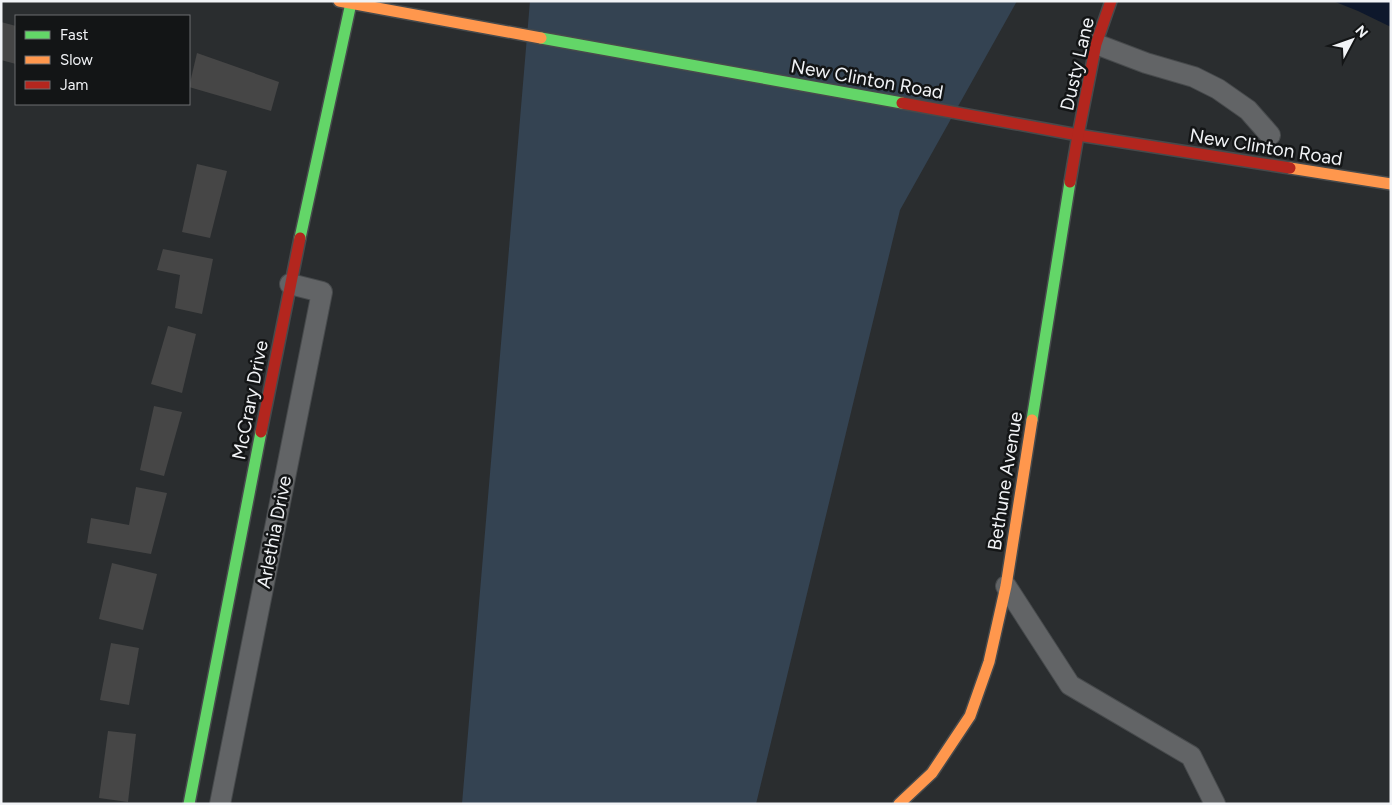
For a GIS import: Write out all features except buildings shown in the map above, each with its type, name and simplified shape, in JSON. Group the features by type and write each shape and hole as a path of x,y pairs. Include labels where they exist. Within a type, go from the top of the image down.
{"street":[{"name":"Dusty Lane","path":"1078,135 1096,44 1111,1"},
{"name":"New Clinton Road","path":"345,2 1078,135 1391,184"},
{"name":"McCrary Drive","path":"189,804 345,2"},
{"path":"1096,44 1146,63 1194,77 1218,89 1248,110 1270,135"},
{"name":"Bethune Avenue","path":"898,804 932,773 970,716 989,662 1006,586 1078,135"},
{"name":"Arlethia Drive","path":"220,804 322,292 290,284"},
{"path":"1006,586 1070,684 1191,756 1215,804"}],"shaded area":[{"path":"530,1 1017,1 900,210 756,804 462,804"},
{"path":"1333,1 1391,1 1391,27 1358,11"}],"traffic: fast":[{"path":"300,238 351,3"},
{"path":"541,38 902,103"},
{"path":"1032,420 1070,182"},
{"path":"189,804 261,432"}],"traffic: slow":[{"path":"339,1 541,38"},
{"path":"1290,168 1391,184"},
{"path":"899,804 932,773 970,716 989,662 1006,586 1032,420"}],"traffic: jam":[{"path":"1070,182 1096,44 1111,1"},
{"path":"902,103 1078,135 1290,168"},
{"path":"261,432 300,238"}]}
